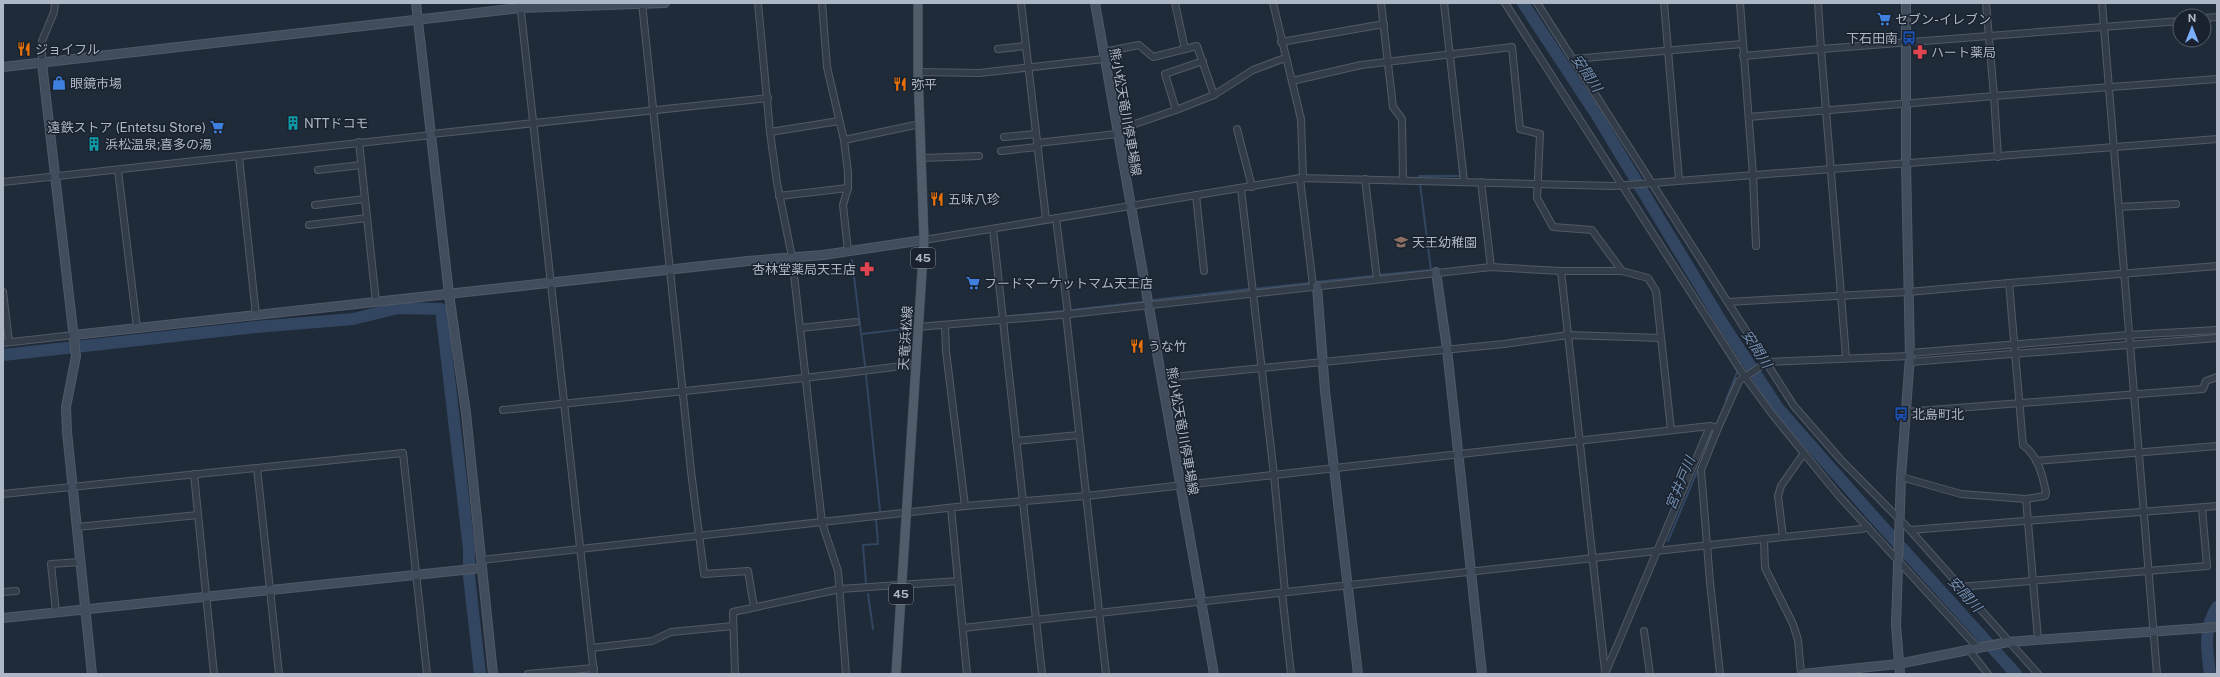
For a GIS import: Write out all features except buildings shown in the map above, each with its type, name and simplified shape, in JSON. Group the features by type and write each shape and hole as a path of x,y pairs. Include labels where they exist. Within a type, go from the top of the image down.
{"main road":[{"name":"天竜浜松線","path":"896,674 924,240 918,72 918,3"}],"street":[{"path":"54,3 54,12 42,41 42,62 76,356 66,413 92,674"},
{"path":"416,3 429,135 466,413 493,674"},
{"path":"3,67 418,20 520,6 665,3"},
{"path":"758,3 770,132 779,196 792,257 822,523 838,571 846,674"},
{"path":"822,3 827,67 844,140 848,188 843,205 843,218 848,251"},
{"path":"1021,3 1046,219"},
{"name":"熊小松天竜川停車場線","path":"1095,3 1103,55 1214,674"},
{"path":"1175,3 1185,49"},
{"path":"1273,3 1284,58 1292,80 1300,119 1302,178 1358,674"},
{"path":"1381,3 1393,107 1402,119 1403,180"},
{"path":"1444,3 1464,181"},
{"path":"1505,3 1741,370 1772,414 1839,496 1899,559 1978,648"},
{"path":"1537,3 1794,406 1841,460 1899,522 1910,530 1959,587 2038,674"},
{"path":"1664,3 1679,180"},
{"path":"1740,3 1753,174 1756,246"},
{"path":"1818,3 1846,357"},
{"path":"1900,674 1896,625 1899,522 1905,412 1910,357 1906,165 1906,3"},
{"path":"1986,3 1998,157"},
{"path":"2102,3 2124,273 2128,344 2134,394 2152,630 2157,674"},
{"path":"642,4 684,390 691,471 704,574 748,571 754,607"},
{"path":"520,6 552,282 594,671 528,674"},
{"path":"1743,56 2172,22"},
{"path":"1282,42 1384,24"},
{"path":"1573,59 1742,44"},
{"path":"918,72 979,73 1028,68 1103,55 1139,45 1153,57 1197,46 1214,95"},
{"path":"998,49 1026,46"},
{"path":"1292,80 1361,65 1512,47 1520,129 1540,134 1537,198 1553,226 1592,230 1622,271"},
{"path":"1001,151 1117,132 1214,95 1253,70 1284,58"},
{"path":"1176,110 1165,74 1203,62"},
{"path":"1749,117 1906,103 2217,79"},
{"path":"3,182 534,124 654,109 768,98"},
{"path":"770,132 839,121"},
{"path":"844,140 920,124"},
{"path":"1237,129 1252,187"},
{"path":"1004,137 1036,134"},
{"path":"3,292 6,343 552,282 848,251 994,229 1046,219 1241,189 1302,178 1623,185 1900,163 1906,165 2217,139"},
{"path":"359,142 376,302"},
{"path":"239,156 256,315"},
{"path":"922,158 979,156"},
{"path":"318,170 361,165"},
{"path":"118,170 137,328"},
{"path":"1365,180 1376,279"},
{"path":"1481,182 1491,267"},
{"path":"779,196 848,188"},
{"path":"1241,189 1274,474 1291,674"},
{"path":"1196,195 1204,271"},
{"path":"315,205 365,199"},
{"path":"2118,207 2176,204"},
{"path":"309,225 367,218"},
{"path":"1056,218 1106,674"},
{"path":"994,229 1022,502 1042,674"},
{"path":"1728,302 1908,292 2217,266"},
{"path":"918,328 1067,314 1491,267 1561,271 1622,271 1648,278 1653,283 1658,301 1671,430"},
{"path":"1561,271 1606,674"},
{"path":"1436,272 1447,349 1482,674"},
{"path":"1901,477 1961,494 2026,499 2045,496 2046,493 2036,461 2030,450 2023,445 2009,283"},
{"path":"800,328 856,322"},
{"path":"945,325 947,359 965,506"},
{"path":"1910,357 2014,345 2128,335 2217,330"},
{"path":"1162,378 1262,369 1568,335 1661,338"},
{"path":"1720,674 1701,470 1739,381 1766,362 1846,357 2015,354 2217,338"},
{"path":"503,410 684,390 806,380 916,364"},
{"path":"1905,412 2203,389 2206,381 2217,377"},
{"path":"1606,674 1710,426"},
{"path":"3,618 473,569 481,564 580,550 965,506 1086,496 1671,430 1710,426 1718,428"},
{"path":"1016,441 1079,435"},
{"path":"2036,461 2217,446"},
{"path":"3,494 403,453 427,674"},
{"path":"1783,537 1778,496 1781,486 1804,453"},
{"path":"257,468 279,674"},
{"path":"194,474 214,674"},
{"path":"2026,499 2038,639"},
{"path":"1910,530 2217,506"},
{"path":"951,508 967,674"},
{"path":"1959,587 2207,566 2202,508"},
{"path":"77,527 198,515"},
{"path":"963,628 1862,529 1868,527"},
{"path":"1764,539 1765,568 1793,624 1798,640 1801,674 1842,672 1898,664 2008,642 2152,630 2216,627"},
{"path":"56,612 51,564 80,562"},
{"path":"736,674 733,612 840,589 902,586 958,580"},
{"path":"3,592 16,591"},
{"path":"591,648 652,641 671,632 733,626"},
{"path":"1644,632 1650,674"},
{"path":"1969,650 1988,674"}],"waterway":[{"name":"宮井戸川","path":"1523,3 1596,114 1723,324 1778,408 1873,516 2016,674"},
{"path":"1419,176 1460,176 1459,161"},
{"path":"1378,275 1431,270 1420,184"},
{"path":"852,260 865,366"},
{"path":"1315,282 1372,276"},
{"path":"1254,289 1309,283"},
{"path":"1153,300 1249,289"},
{"path":"1071,310 1142,302"},
{"path":"3,355 256,327 353,319 398,308 441,309 469,549 469,576 480,674"},
{"path":"1011,316 1064,311"},
{"path":"861,334 913,328"},
{"name":"宮井戸川","path":"1726,400 1744,355"},
{"path":"866,375 880,511"},
{"name":"宮井戸川","path":"1700,465 1712,432"},
{"name":"宮井戸川","path":"1668,541 1698,469"},
{"path":"866,584 863,545 878,544 876,520"},
{"path":"868,594 873,629"},
{"path":"2210,674 2207,640 2210,623 2217,607"}],"place":[{"name":"セブン-イレブン","path":"1884,19"},
{"name":"下石田南","path":"1909,38"},
{"name":"ジョイフル","path":"24,49"},
{"name":"ハート薬局","path":"1920,52"},
{"name":"眼鏡市場","path":"59,83"},
{"name":"弥平","path":"900,84"},
{"name":"NTTドコモ","path":"293,123"},
{"name":"遠鉄ストア (Entetsu Store)","path":"217,127"},
{"name":"浜松温泉;喜多の湯","path":"94,144"},
{"name":"五味八珍","path":"937,199"},
{"name":"天王幼稚園","path":"1401,242"},
{"name":"杏林堂薬局天王店","path":"867,269"},
{"name":"フードマーケットマム天王店","path":"973,283"},
{"name":"うな竹","path":"1137,346"},
{"name":"北島町北","path":"1901,414"}],"water label":[{"name":"安間川","path":"1587,73"},
{"name":"安間川","path":"1757,349"},
{"name":"安間川","path":"1965,594"}]}
